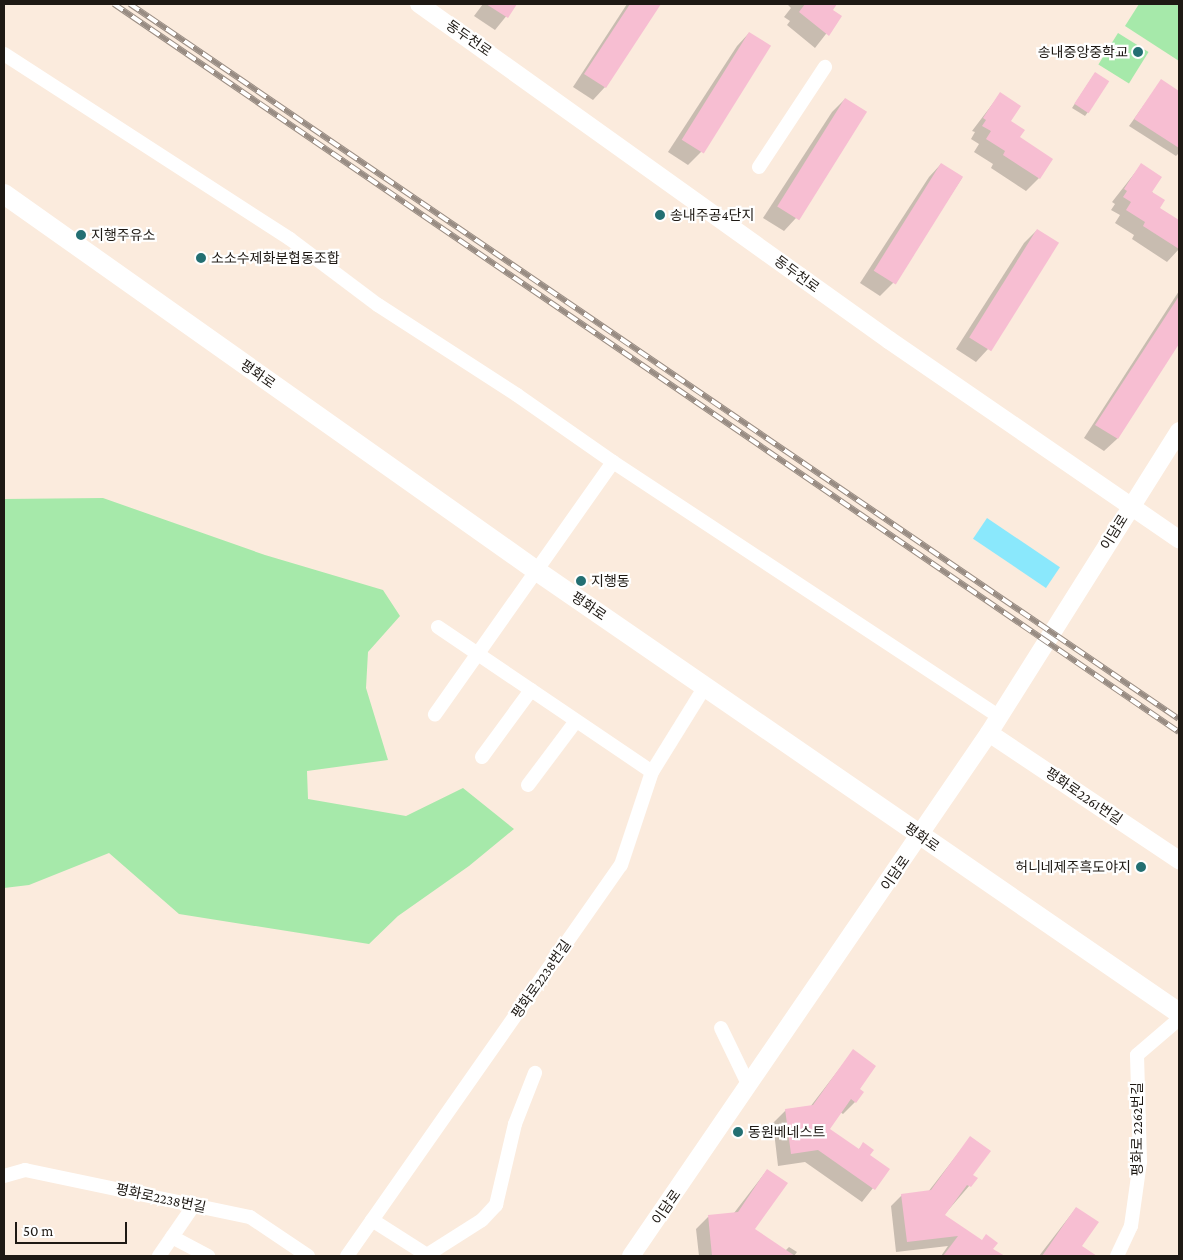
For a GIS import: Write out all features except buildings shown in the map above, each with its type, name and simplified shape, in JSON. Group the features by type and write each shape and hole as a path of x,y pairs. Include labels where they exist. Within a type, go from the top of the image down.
{"main road":[{"name":"평화로","path":"4,194 534,569 706,685 921,836 1179,1012"}],"street":[{"name":"동두천로","path":"420,4 889,340 1179,539"},
{"path":"4,54 290,239 378,305 518,395 613,462 999,717"},
{"path":"759,168 824,67"},
{"name":"이담로","path":"631,1256 921,836 989,733 1130,506 1179,431"},
{"path":"435,714 478,654 534,569 613,462"},
{"path":"438,627 652,772"},
{"name":"평화로2238번길","path":"347,1256 621,865 652,772 706,685"},
{"path":"482,757 531,690"},
{"path":"528,785 576,720"},
{"name":"평화로2261번길","path":"989,733 1179,860"},
{"name":"평화로 2262번길","path":"1117,1256 1132,1226 1140,1162 1137,1055 1179,1018"},
{"path":"720,1028 749,1086"},
{"path":"372,1220 427,1255 482,1220 496,1205 515,1124 535,1072"},
{"name":"평화로2238번길","path":"4,1176 25,1170 250,1217 308,1256"},
{"path":"159,1256 194,1205"},
{"path":"172,1237 208,1256"}],"green space":[{"path":"1139,4 1179,4 1179,61 1125,26"},
{"path":"1118,33 1149,52 1129,83 1098,64"},
{"path":"103,498 265,555 383,590 400,616 368,652 366,688 388,760 307,771 308,799 406,816 463,788 514,829 469,866 398,916 369,944 179,914 109,853 29,885 4,888 4,499"}],"water":[{"path":"987,518 1060,567 1046,588 973,539"}],"railway":[{"path":"114,4 1179,732"},
{"path":"130,4 1179,719"}],"place":[{"name":"송내중앙중학교","path":"1138,52"},
{"name":"송내주공4단지","path":"660,215"},
{"name":"지행주유소","path":"81,235"},
{"name":"소소수제화분협동조합","path":"201,258"},
{"name":"지행동","path":"581,581"},
{"name":"허니네제주흑도야지","path":"1141,867"},
{"name":"동원베네스트","path":"738,1132"}]}
